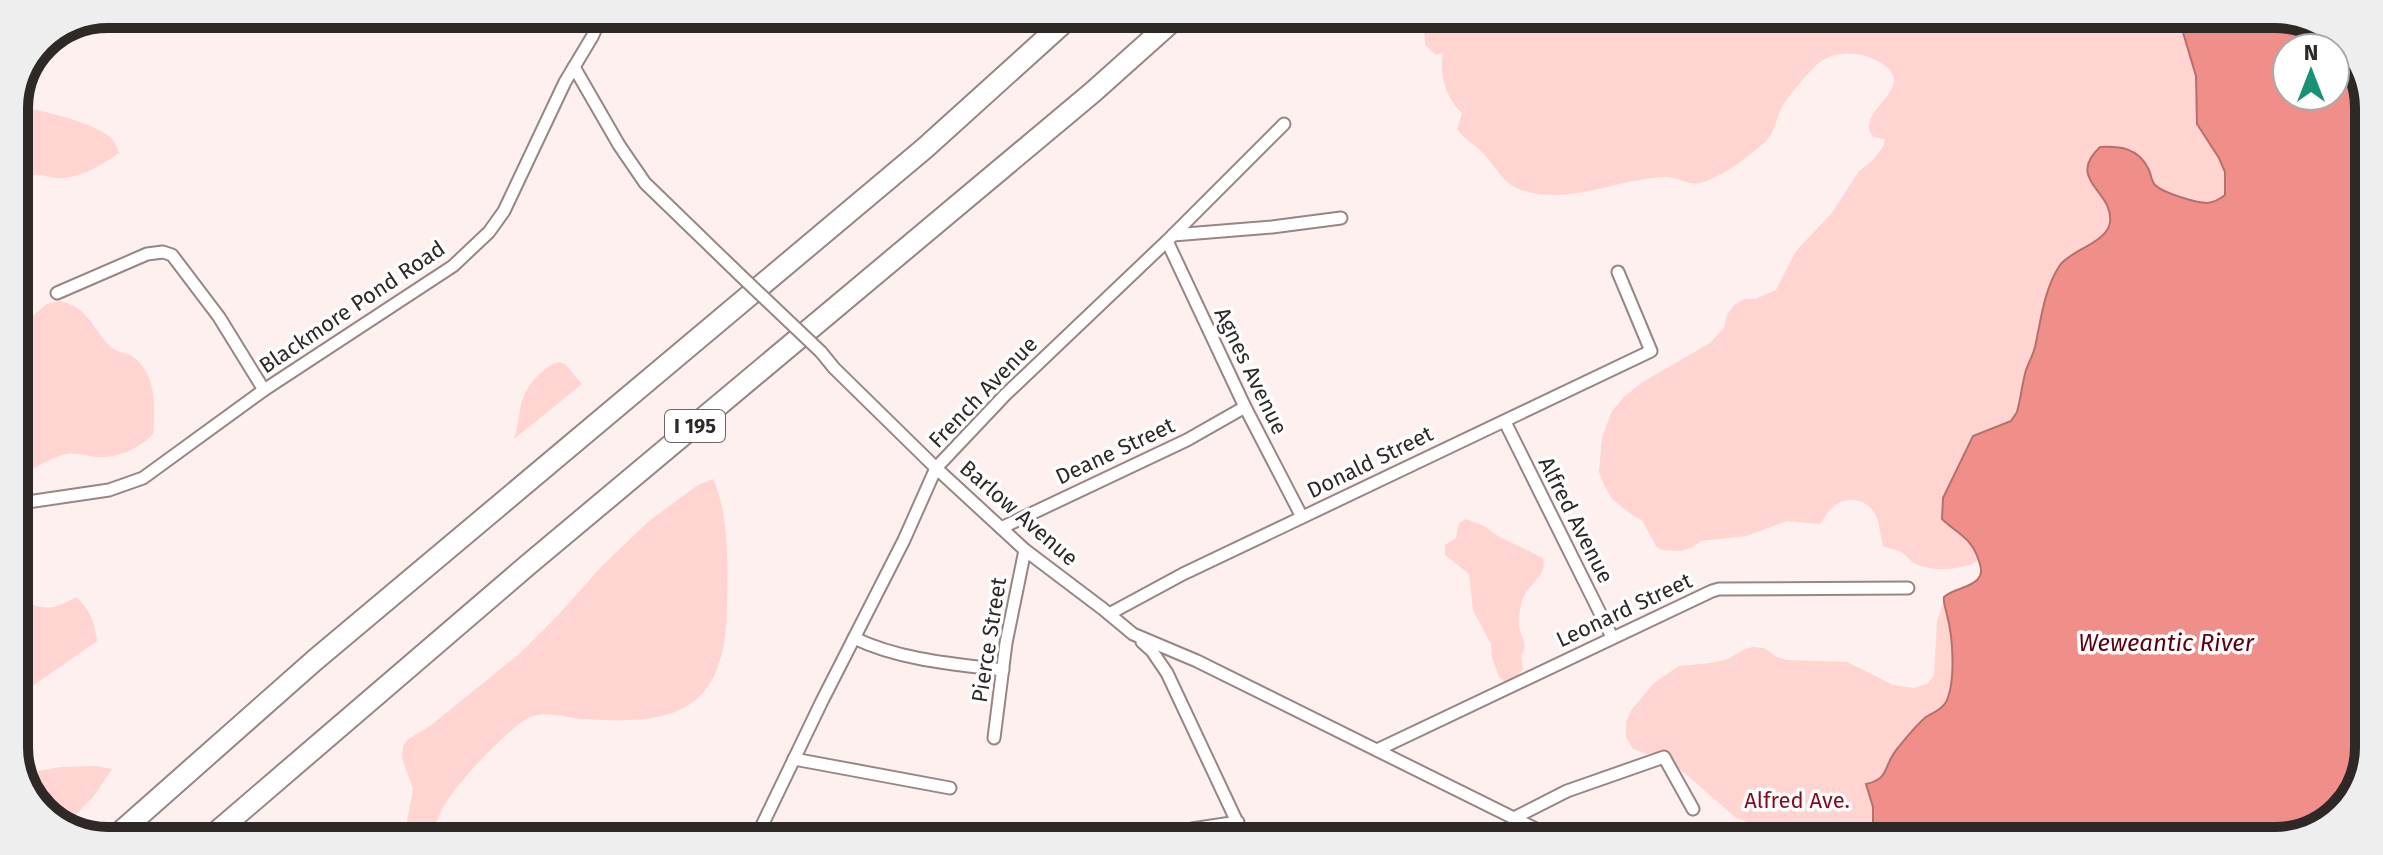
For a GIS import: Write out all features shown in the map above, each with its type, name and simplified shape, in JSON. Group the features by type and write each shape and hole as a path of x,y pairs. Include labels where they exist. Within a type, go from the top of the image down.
{"highway":[{"path":"126,827 315,660 925,148 1058,28"},
{"name":"I 195","path":"222,827 529,564 1093,92 1165,28"}],"street":[{"name":"Blackmore Pond Road","path":"28,502 109,490 143,478 264,390 453,266 489,232 504,211 595,28"},
{"name":"Barlow Avenue","path":"574,67 645,183 821,352 936,468 1025,550 1133,634 1197,661 1532,827"},
{"name":"French Avenue","path":"761,827 904,540 936,468 1005,395 1284,124"},
{"path":"1170,238 1341,218"},
{"name":"Agnes Avenue","path":"1170,238 1245,407 1302,517"},
{"path":"57,293 147,254 163,252 172,255 212,308 264,390"},
{"name":"Donald Street","path":"1109,614 1183,574 1651,351 1618,272"},
{"name":"Deane Street","path":"1001,528 1187,440 1245,407"},
{"name":"Alfred Avenue","path":"1505,422 1612,637"},
{"name":"Pierce Street","path":"994,738 1025,550"},
{"name":"Leonard Street","path":"1377,750 1701,594 1719,589 1908,588"},
{"path":"1133,634 1152,651 1167,673 1240,827"},
{"path":"854,638 908,656 1003,670"},
{"path":"1514,818 1567,791 1664,757 1693,809"},
{"path":"794,759 950,788"},
{"path":"1205,827 1238,822"}],"green space":[{"path":"1424,28 2182,28 2196,76 2197,124 2225,172 2225,195 2208,203 2165,191 2155,185 2147,165 2132,150 2094,188 2109,210 2108,226 2098,239 2069,257 2058,269 2046,300 2017,412 2011,420 1987,430 1967,447 1943,498 1942,519 1969,542 1978,561 1947,569 1916,564 1901,552 1883,546 1875,514 1866,504 1855,500 1837,504 1820,524 1787,521 1746,536 1701,541 1681,551 1661,550 1642,520 1612,499 1599,472 1602,437 1612,411 1641,383 1710,343 1724,328 1727,315 1734,305 1776,290 1796,251 1831,214 1859,171 1883,147 1885,139 1873,137 1869,127 1871,118 1894,83 1892,74 1884,65 1862,55 1828,57 1802,80 1785,102 1765,142 1731,168 1701,183 1666,177 1576,193 1540,194 1509,184 1483,153 1457,129 1462,114 1445,86 1443,53 1436,55 1425,45"},
{"path":"28,109 95,128 113,140 119,153 75,176 28,177"},
{"path":"60,301 76,307 110,346 133,357 147,373 153,392 153,434 137,447 111,456 66,454 28,471 28,323 47,304"},
{"path":"559,362 565,364 582,384 514,439 528,388 542,372"},
{"path":"713,479 725,524 727,557 724,640 718,668 706,689 691,704 646,719 584,719 550,714 530,717 497,743 460,783 434,827 406,827 413,789 402,758 407,740 430,726 519,654 649,521 698,485"},
{"path":"1466,519 1543,558 1543,570 1521,604 1519,623 1524,644 1521,656 1523,669 1514,680 1505,682 1499,677 1491,644 1473,610 1469,574 1445,555 1445,545 1456,538 1459,523"},
{"path":"76,597 91,617 97,641 28,689 28,602 45,608"},
{"name":"Alfred Ave.","path":"1943,604 1952,654 1950,693 1944,706 1921,721 1892,754 1878,782 1880,827 1760,827 1736,818 1674,764 1668,751 1647,754 1633,749 1626,737 1626,722 1632,709 1654,683 1679,666 1728,659 1752,647 1764,648 1788,660 1847,662 1893,685 1914,688 1927,684 1934,676 1937,621"},
{"path":"60,767 112,769 93,797 72,818 51,804 32,772"}],"water":[{"name":"Weweantic River","path":"2182,28 2275,28 2301,32 2271,32 2271,112 2351,112 2351,82 2355,103 2355,747 2347,782 2338,796 2319,814 2286,826 1876,827 1866,784 1883,775 1893,755 1911,732 1946,702 1952,659 1944,597 1974,582 1981,573 1973,547 1942,519 1943,498 1973,436 2011,421 2017,412 2047,294 2060,265 2108,229 2109,211 2089,177 2087,168 2091,158 2100,147 2134,152 2144,161 2159,188 2208,203 2225,195 2225,172 2197,124 2196,76"}]}
